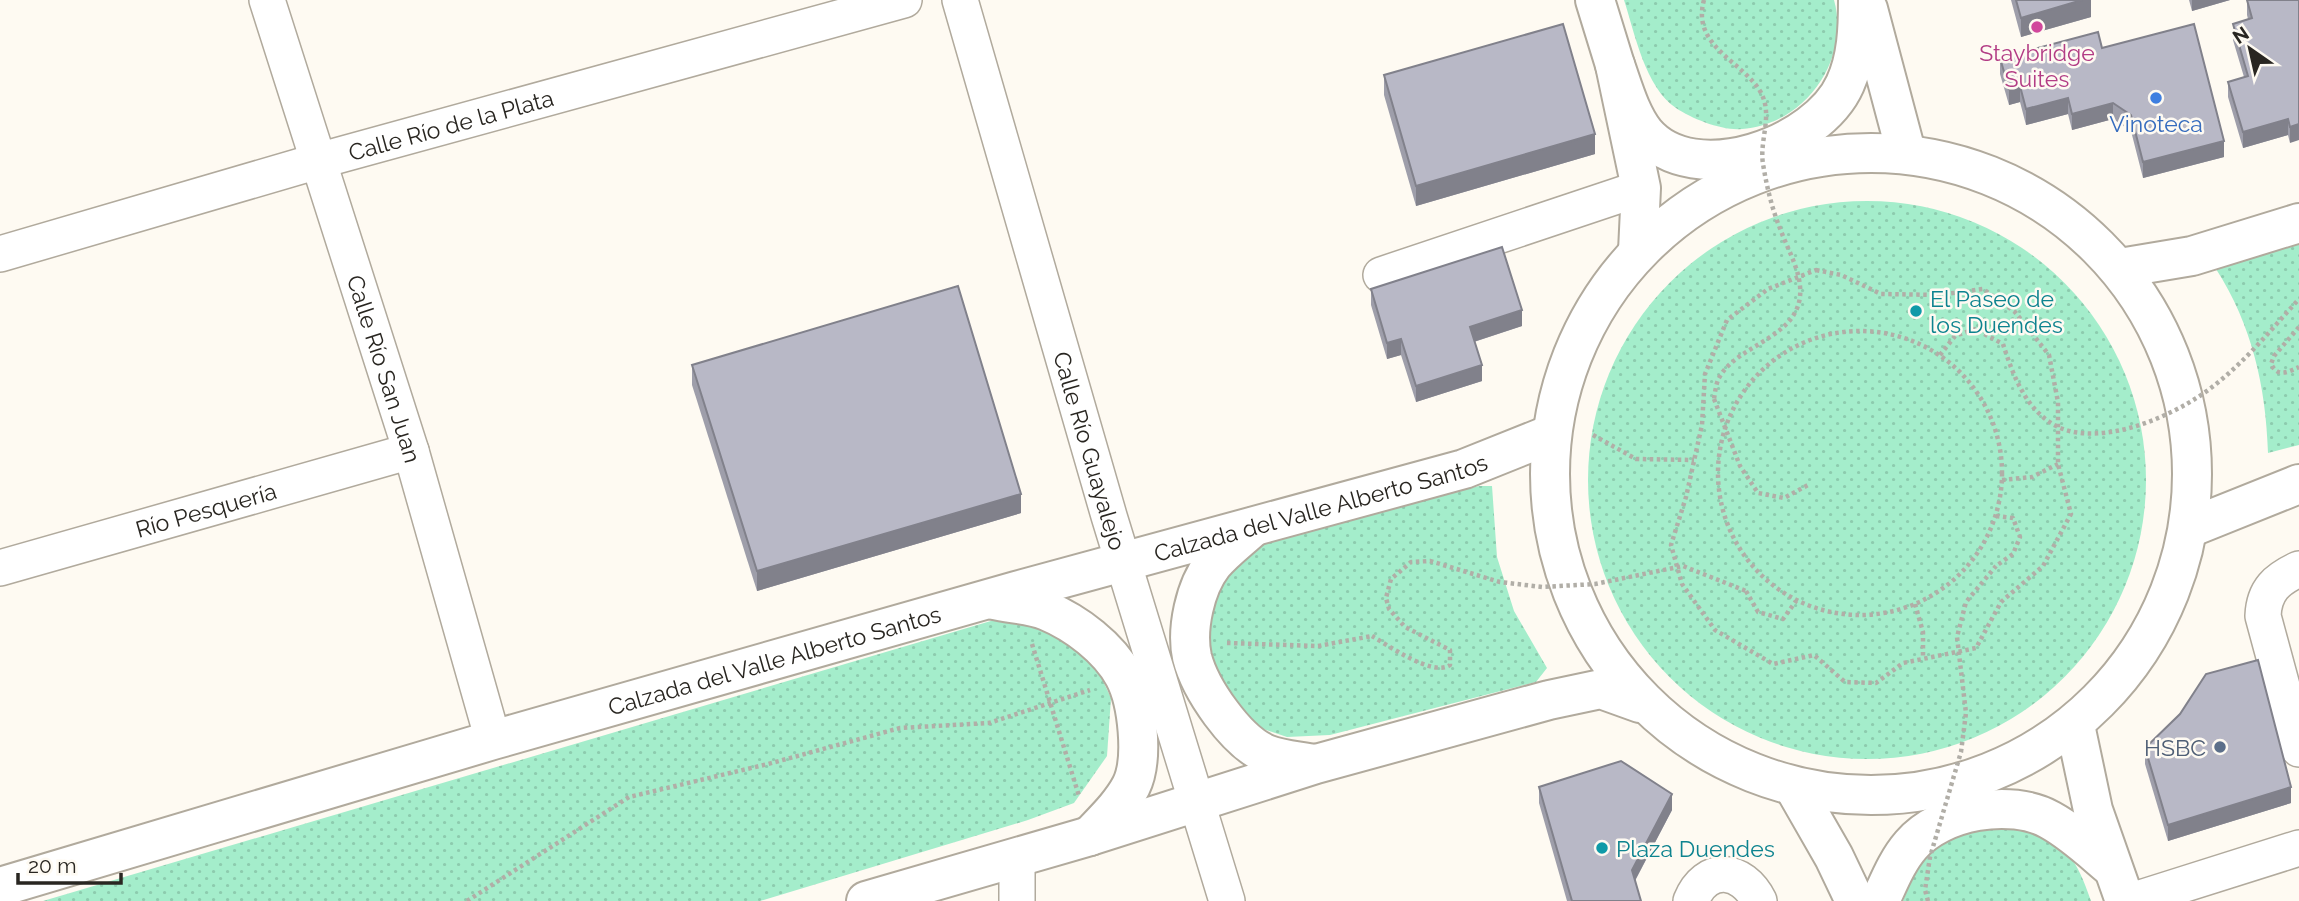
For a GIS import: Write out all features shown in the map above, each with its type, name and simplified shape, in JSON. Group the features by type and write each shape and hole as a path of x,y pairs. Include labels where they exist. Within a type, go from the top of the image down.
{"main road":[{"path":"1595,0 1615,65 1636,118 1646,134 1671,151 1693,160 1741,156 1802,132 1834,102 1845,84 1853,55 1858,0"},
{"path":"1866,0 1906,152"},
{"path":"1615,65 1641,188 1638,250"},
{"path":"1086,821 1195,801 1316,764 1601,689 1640,703 1712,757 1795,789 1893,797 1990,775 2075,725 2128,669 2167,602 2189,528 2193,436 2168,346 2120,268 2060,211 1986,172 1906,152 1808,157 1796,161 1716,191 1638,250 1579,336 1549,435 1551,532 1583,624 1640,703"},
{"path":"2120,268 2192,256 2299,223"},
{"name":"Calzada del Valle Alberto Santos","path":"0,887 493,740 1257,523 1464,469 1549,435"},
{"path":"2189,528 2297,492"},
{"path":"1257,523 1212,565 1199,590 1191,619 1192,657 1209,695 1244,738 1266,754 1316,764"},
{"path":"866,901 1017,857 1119,804 1132,784 1140,750 1124,676 1101,648 1079,628 1045,610 988,599"},
{"path":"2075,725 2093,810 2124,901"},
{"path":"1795,789 1834,857 1855,901"},
{"path":"1880,901 1897,866 1912,844 1926,832 1962,816 1997,807 2021,808 2049,819 2110,866"}],"street":[{"name":"Calle Río San Juan","path":"267,0 411,451 493,740"},
{"name":"Calle Río de la Plata","path":"0,254 318,162 904,0"},
{"name":"Calle Río Guayalejo","path":"960,0 1123,562 1227,901"},
{"path":"1381,275 1641,188"},
{"name":"Río Pesquería","path":"0,568 411,451"},
{"path":"2299,569 2278,579 2264,600 2263,616 2299,749"},
{"path":"2131,901 2299,848"},
{"path":"1017,857 1017,901"},
{"path":"1691,901 1697,888 1713,877 1739,876 1750,884 1759,901"}],"path":[{"path":"1704,0 1705,27 1714,46 1759,90 1765,104 1767,125 1762,159 1769,200 1795,263 1801,289 1793,316 1773,337 1737,359 1718,378 1714,399 1740,466 1758,493 1784,498 1808,485"},
{"path":"1816,270 1840,275 1881,294 1939,295 1983,289 2015,312 2049,355 2058,401 2058,464 2071,514 2043,566 2001,603 1976,648 1903,663 1876,683 1845,682 1814,655 1773,664 1715,630 1682,584 1671,545 1702,425 1705,374 1727,320 1768,289 1816,270"},
{"path":"1940,355 1955,336 1975,329 2003,344 2012,372 2025,396 2049,422 2071,430 2099,433 2135,427 2168,415 2204,393 2241,362 2299,299"},
{"path":"2299,327 2274,356 2271,364 2282,373 2299,367"},
{"path":"1859,331 1901,337 1940,355 1968,379 1988,409 2000,444 2003,480 1996,516 1978,553 1950,583 1915,604 1876,615 1835,614 1796,601 1762,577 1736,545 1721,507 1717,466 1726,425 1747,387 1778,357 1816,338 1859,331"},
{"path":"1593,435 1636,459 1695,460"},
{"path":"2003,480 2032,477 2058,464"},
{"path":"1928,901 1925,890 1930,857 1961,752 1966,713 1957,637 1966,601 1996,566 2013,554 2020,537 2013,518 1996,516"},
{"path":"1192,657 1226,643 1318,646 1372,636 1411,659 1436,668 1450,665 1450,650 1405,627 1389,608 1386,598 1391,579 1402,567 1420,560 1500,583 1542,587 1595,584 1684,566 1746,591 1758,612 1783,619 1796,601"},
{"path":"1915,604 1923,632 1923,657"},
{"path":"1031,638 1086,821"},
{"path":"467,901 629,797 768,764 900,728 989,723 1051,704 1124,676"}],"green space":[{"path":"1624,0 1834,0 1836,45 1818,86 1785,116 1764,125 1742,129 1726,128 1690,116 1665,99 1649,74"},
{"path":"1867,201 1921,207 1974,222 2022,248 2064,283 2099,325 2125,373 2140,426 2146,480 2140,534 2125,587 2099,635 2064,677 2022,712 1974,738 1921,753 1867,759 1813,753 1760,738 1712,712 1670,677 1635,635 1609,587 1594,534 1588,480 1594,426 1609,373 1635,325 1670,283 1712,248 1760,222 1813,207"},
{"path":"2299,242 2299,445 2268,453 2264,404 2255,357 2239,312 2216,269"},
{"path":"1479,486 1492,486 1497,557 1514,611 1547,668 1536,682 1330,735 1287,737 1246,723 1207,680 1201,597 1254,543"},
{"path":"1001,618 1046,624 1089,651 1111,698 1107,756 1074,803 1028,820 760,901 43,901"},
{"path":"2019,823 2066,852 2079,871 2091,901 1903,901 1919,860 1953,831"}],"building":[{"path":"2016,0 2082,0 2021,18"},
{"path":"2247,0 2299,0 2299,124 2290,127 2288,119 2243,132 2228,82 2248,76 2233,24 2252,18"},
{"path":"1563,24 1595,134 1416,186 1384,75"},
{"path":"2194,24 2224,141 2143,162 2131,115 2113,103 2072,114 2068,98 2026,109 2020,86 2009,89 2000,58 2098,32 2102,48"},
{"path":"1502,247 1522,310 1470,327 1482,365 1416,386 1401,339 1387,343 1371,289"},
{"path":"958,286 1021,494 757,571 692,365"},
{"name":"HSBC","path":"2258,660 2291,787 2168,825 2145,748 2180,714 2206,674"},
{"name":"Plaza Duendes","path":"1621,761 1672,794 1632,870 1641,901 1572,901 1539,787"}],"place":[{"name":"Staybridge Suites","path":"2037,27"},
{"name":"Vinoteca","path":"2156,98"},
{"name":"El Paseo de los Duendes","path":"1916,311"},
{"name":"HSBC","path":"2220,747"},
{"name":"Plaza Duendes","path":"1602,848"}]}
